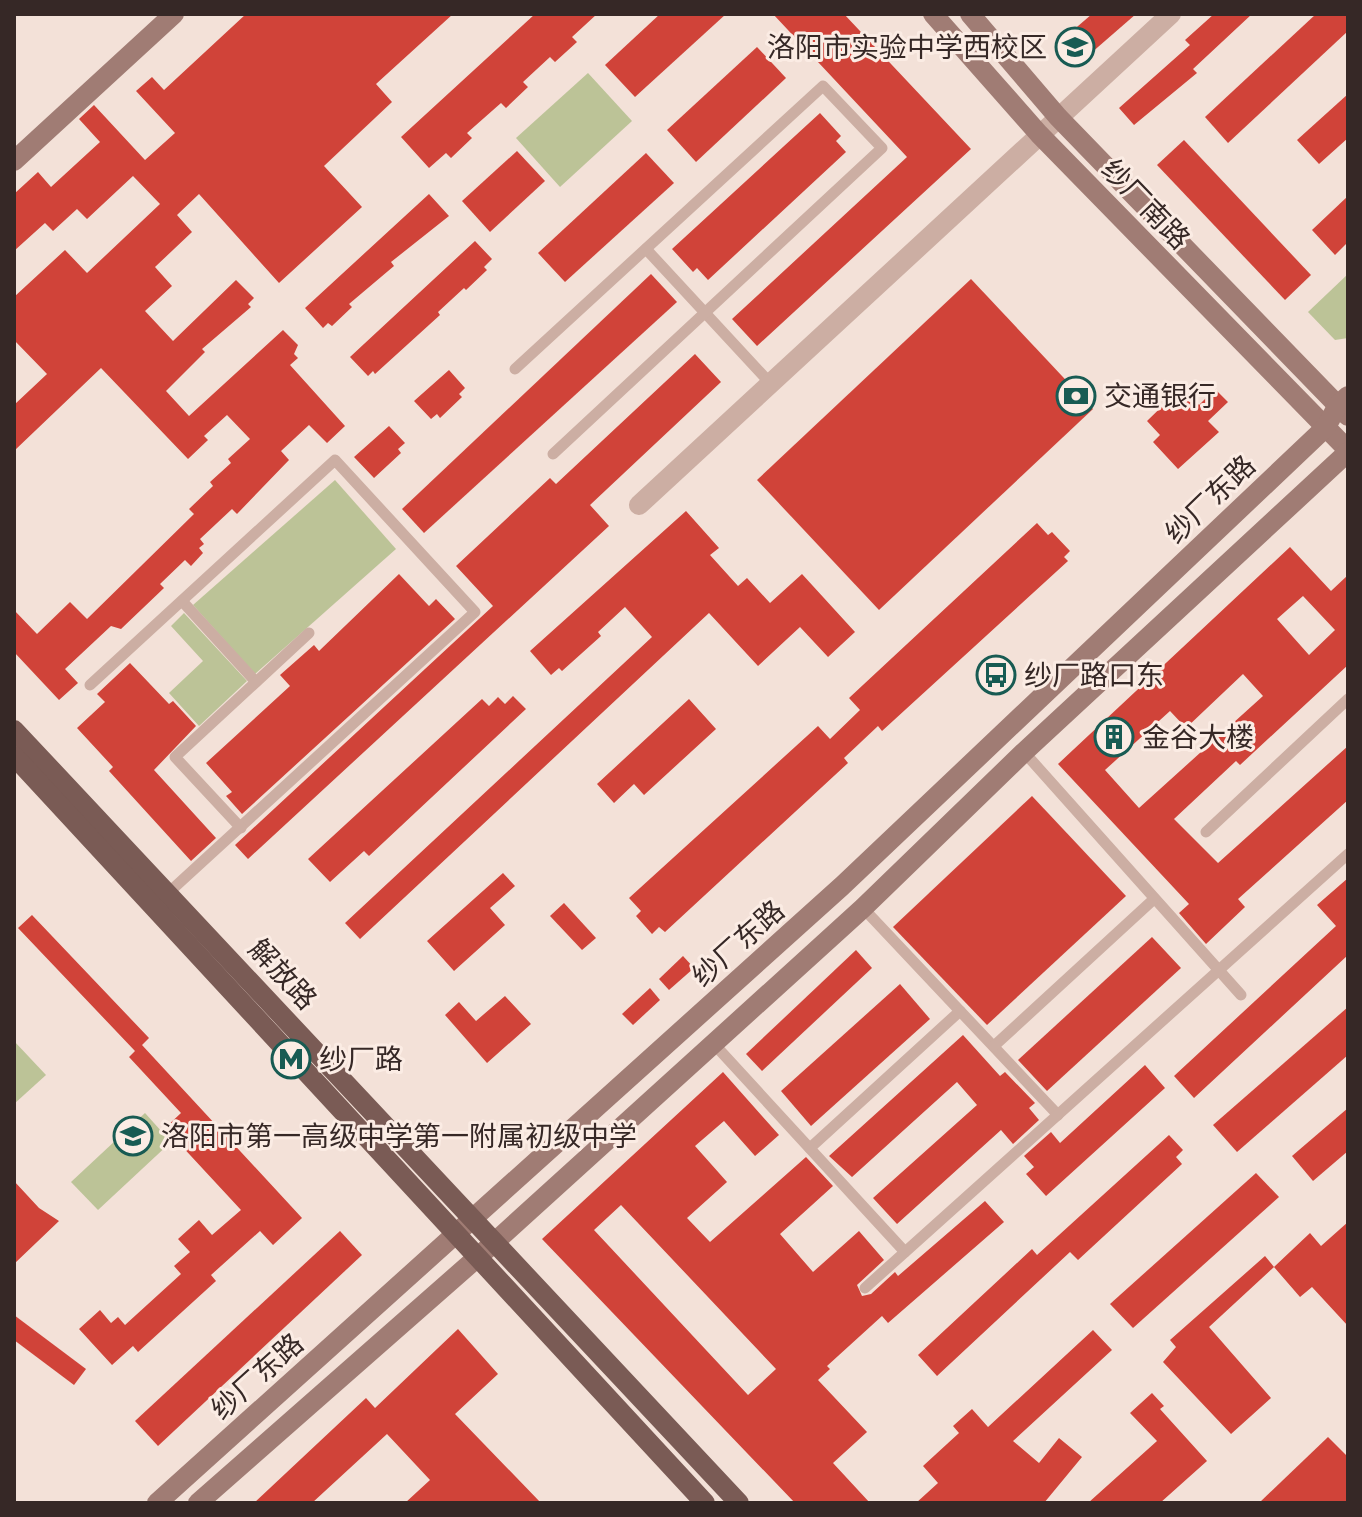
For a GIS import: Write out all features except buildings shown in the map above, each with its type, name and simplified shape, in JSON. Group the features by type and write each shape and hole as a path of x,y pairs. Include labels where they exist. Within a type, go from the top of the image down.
{"main road":[{"path":"14,154 167,14"},
{"path":"14,161 174,14"},
{"name":"纱厂南路","path":"933,14 1039,134 1348,451"},
{"name":"纱厂南路","path":"970,14 1058,117 1345,405"},
{"name":"纱厂东路","path":"157,1503 475,1219 958,778 1326,427 1345,405"},
{"name":"纱厂东路","path":"198,1503 496,1241 863,908 1024,752 1348,451"},
{"name":"解放路","path":"14,730 477,1256 705,1503"},
{"name":"解放路","path":"14,756 161,899 475,1219 739,1503"}],"street":[{"path":"639,505 1171,14"}],"lane":[{"path":"515,369 823,86 882,148 553,454"},
{"path":"646,249 770,383"},
{"path":"90,685 335,460 475,612 161,899"},
{"path":"182,601 256,682"},
{"path":"241,828 175,757 309,633"},
{"path":"1206,832 1348,699"},
{"path":"1024,752 1241,995"},
{"path":"865,1288 1348,854"},
{"path":"994,1046 1154,899"},
{"path":"863,908 1058,1115"},
{"path":"810,1148 960,1011"},
{"path":"714,1044 905,1252"}],"green space":[{"path":"588,73 632,121 560,187 516,138"},
{"path":"1348,274 1348,338 1335,340 1308,312"},
{"path":"335,480 396,549 255,674 193,605"},
{"path":"184,613 247,681 199,726 169,693 203,661 171,626"},
{"path":"14,1041 46,1075 14,1104"},
{"path":"145,1113 171,1142 98,1210 71,1182"}],"place":[{"name":"洛阳市实验中学西校区","path":"1075,47"},
{"name":"交通银行","path":"1076,396"},
{"name":"纱厂路口东","path":"996,675"},
{"name":"金谷大楼","path":"1114,737"},
{"name":"纱厂路","path":"291,1059"},
{"name":"洛阳市第一高级中学第一附属初级中学","path":"133,1136"}]}
